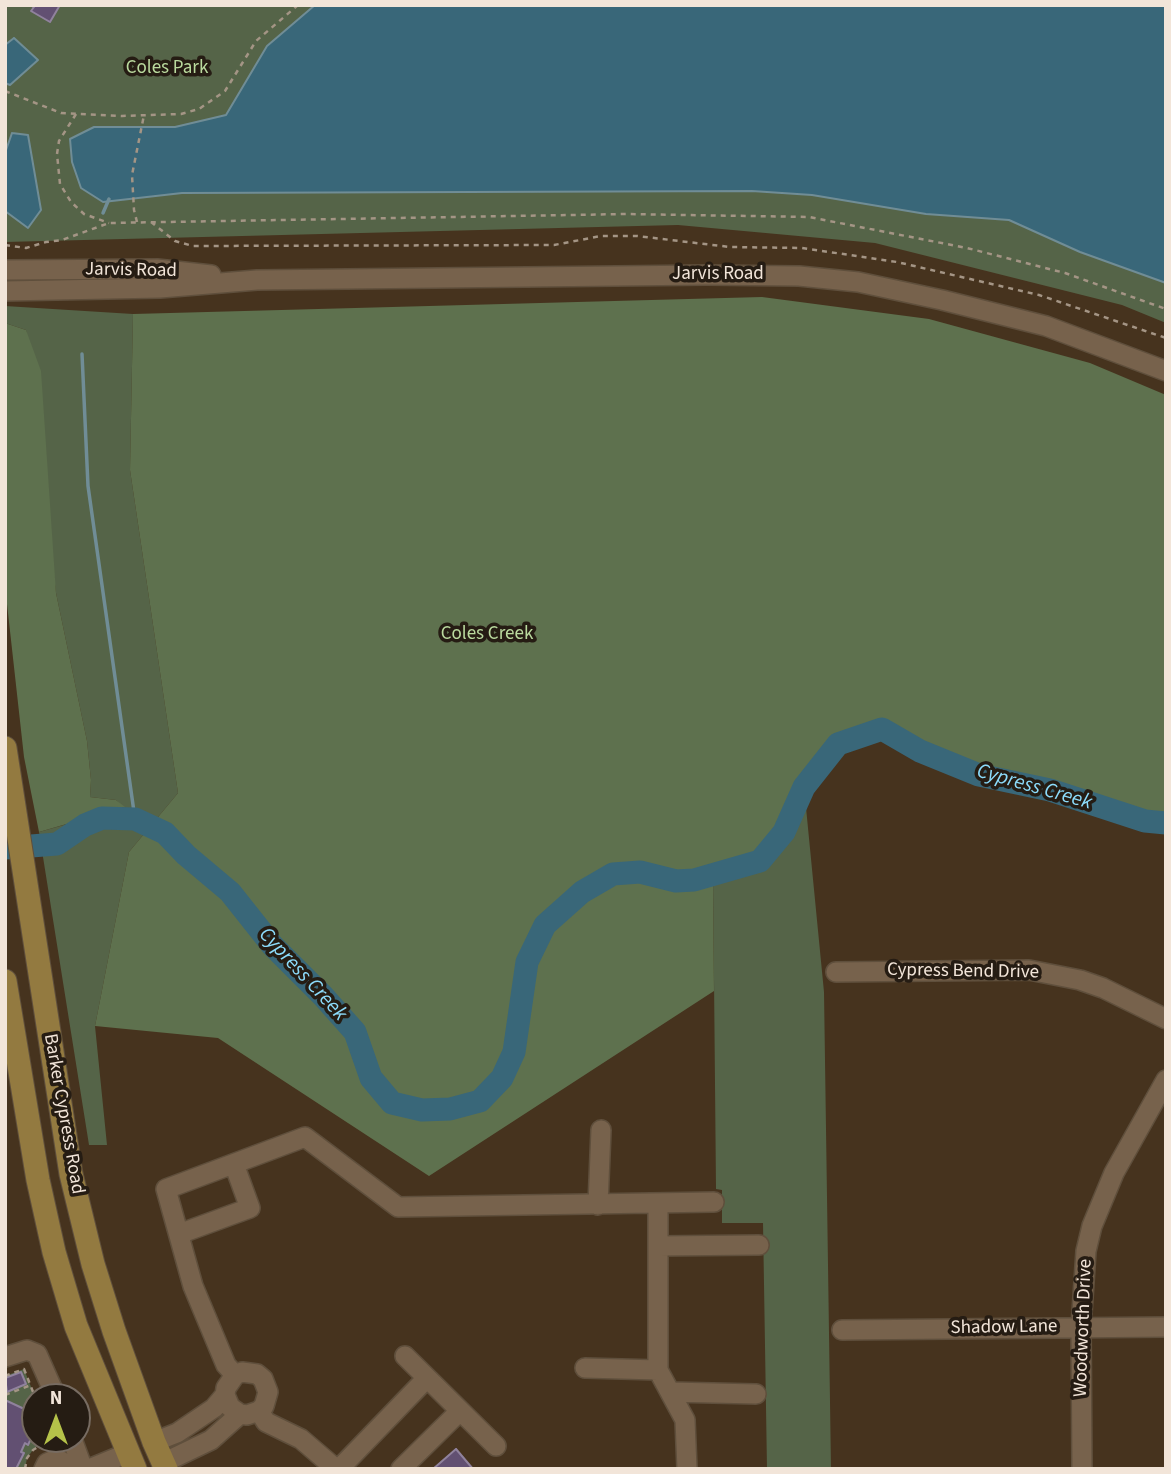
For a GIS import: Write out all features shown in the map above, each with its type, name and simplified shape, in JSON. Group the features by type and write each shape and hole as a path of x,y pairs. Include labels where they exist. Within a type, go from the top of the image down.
{"main road":[{"name":"Barker Cypress Road","path":"5,748 71,1174 93,1264 154,1442 147,1465"},
{"name":"Barker Cypress Road","path":"5,981 38,1180 54,1252 76,1326 147,1465"},
{"path":"38,1180 71,1174"}],"street":[{"name":"Jarvis Road","path":"5,270 157,269 257,280"},
{"name":"Jarvis Road","path":"5,291 160,288 257,280 799,276 858,282 1046,326 1166,371"},
{"name":"Cypress Bend Drive","path":"836,972 1029,970 1080,980 1103,988 1166,1019"},
{"name":"Woodworth Drive","path":"1082,1469 1082,1281 1092,1226 1114,1173 1166,1080"},
{"path":"598,1205 600,1129"},
{"path":"235,1376 226,1366 193,1286 166,1189 305,1137 398,1207 714,1202"},
{"path":"178,1234 250,1208 234,1164"},
{"path":"658,1204 658,1370 684,1420 687,1469"},
{"path":"658,1246 759,1245"},
{"name":"Shadow Lane","path":"842,1330 1166,1326"},
{"path":"5,1357 27,1350 37,1354 50,1383"},
{"path":"405,1356 496,1446"},
{"path":"586,1368 658,1370"},
{"path":"89,1469 147,1465 211,1440 249,1413 268,1400 263,1379 250,1372 235,1376 226,1388 225,1395 230,1407 249,1413 301,1439 338,1469 427,1378"},
{"path":"670,1392 756,1394"},
{"path":"154,1442 177,1433 201,1418 225,1395"},
{"path":"401,1469 460,1411"},
{"path":"44,1469 47,1463 54,1460 61,1461 66,1469"}],"path":[{"path":"5,90 61,113 181,114 199,109 225,91 256,41 298,5"},
{"path":"76,114 60,141 57,154 60,184 71,202 84,214 109,223"},
{"path":"137,222 132,175 144,115"},
{"path":"5,245 26,248 62,240 109,223 137,222 627,214 809,218 967,248 1065,273 1166,309"},
{"path":"5,1376 24,1369 30,1383"},
{"path":"24,1469 31,1453"}],"green space":[{"name":"Coles Park","path":"5,5 1166,5 1166,323 1122,305 875,243 678,225 5,242"},
{"name":"Coles Creek","path":"762,297 929,319 1090,363 1166,395 1166,823 1145,821 1050,790 979,775 920,751 882,729 838,744 804,787 784,832 760,861 713,875 714,991 429,1176 218,1038 95,1026 129,852 178,793 130,470 133,314"},
{"path":"5,306 133,314 130,470 178,793 129,852 95,1026 107,1145 89,1145 39,832 124,808 116,800 90,797 87,741 56,593 26,330 5,323"},
{"path":"5,323 26,330 41,371 56,593 87,741 90,797 116,800 125,807 39,832 24,757 5,586"},
{"path":"804,787 824,992 831,1469 767,1469 763,1223 722,1223 722,1190 716,1189 713,875 760,860 784,832"},
{"path":"24,1369 30,1383 21,1383 21,1453 31,1453 25,1469 5,1469 5,1376"}],"water":[{"path":"315,5 1166,5 1166,283 1080,252 1009,220 926,214 812,195 752,191 182,193 103,202 81,188 72,162 70,139 94,127 175,127 226,115 267,46"},
{"path":"14,38 38,60 10,85 5,83 5,45"},
{"path":"12,133 28,135 41,210 28,228 5,211 5,153"}],"building":[{"path":"30,5 60,5 50,22 31,11 34,7"},
{"path":"21,1372 26,1383 7,1392 5,1378"},
{"path":"5,1400 21,1407 21,1453 24,1453 16,1469 5,1469"},
{"path":"456,1449 473,1469 433,1469"}],"waterway":[{"path":"103,213 109,199"},
{"path":"82,354 88,486 135,819"},
{"name":"Cypress Creek","path":"5,848 57,844 85,825 102,818 135,819 165,833 186,855 230,892 272,945 355,1032 371,1078 392,1103 422,1110 450,1109 480,1101 502,1078 514,1052 527,962 545,925 582,892 613,874 640,872 676,881 694,880 760,861 784,832 804,787 838,744 882,729 920,751 979,775 1050,790 1145,821 1166,823"}]}
